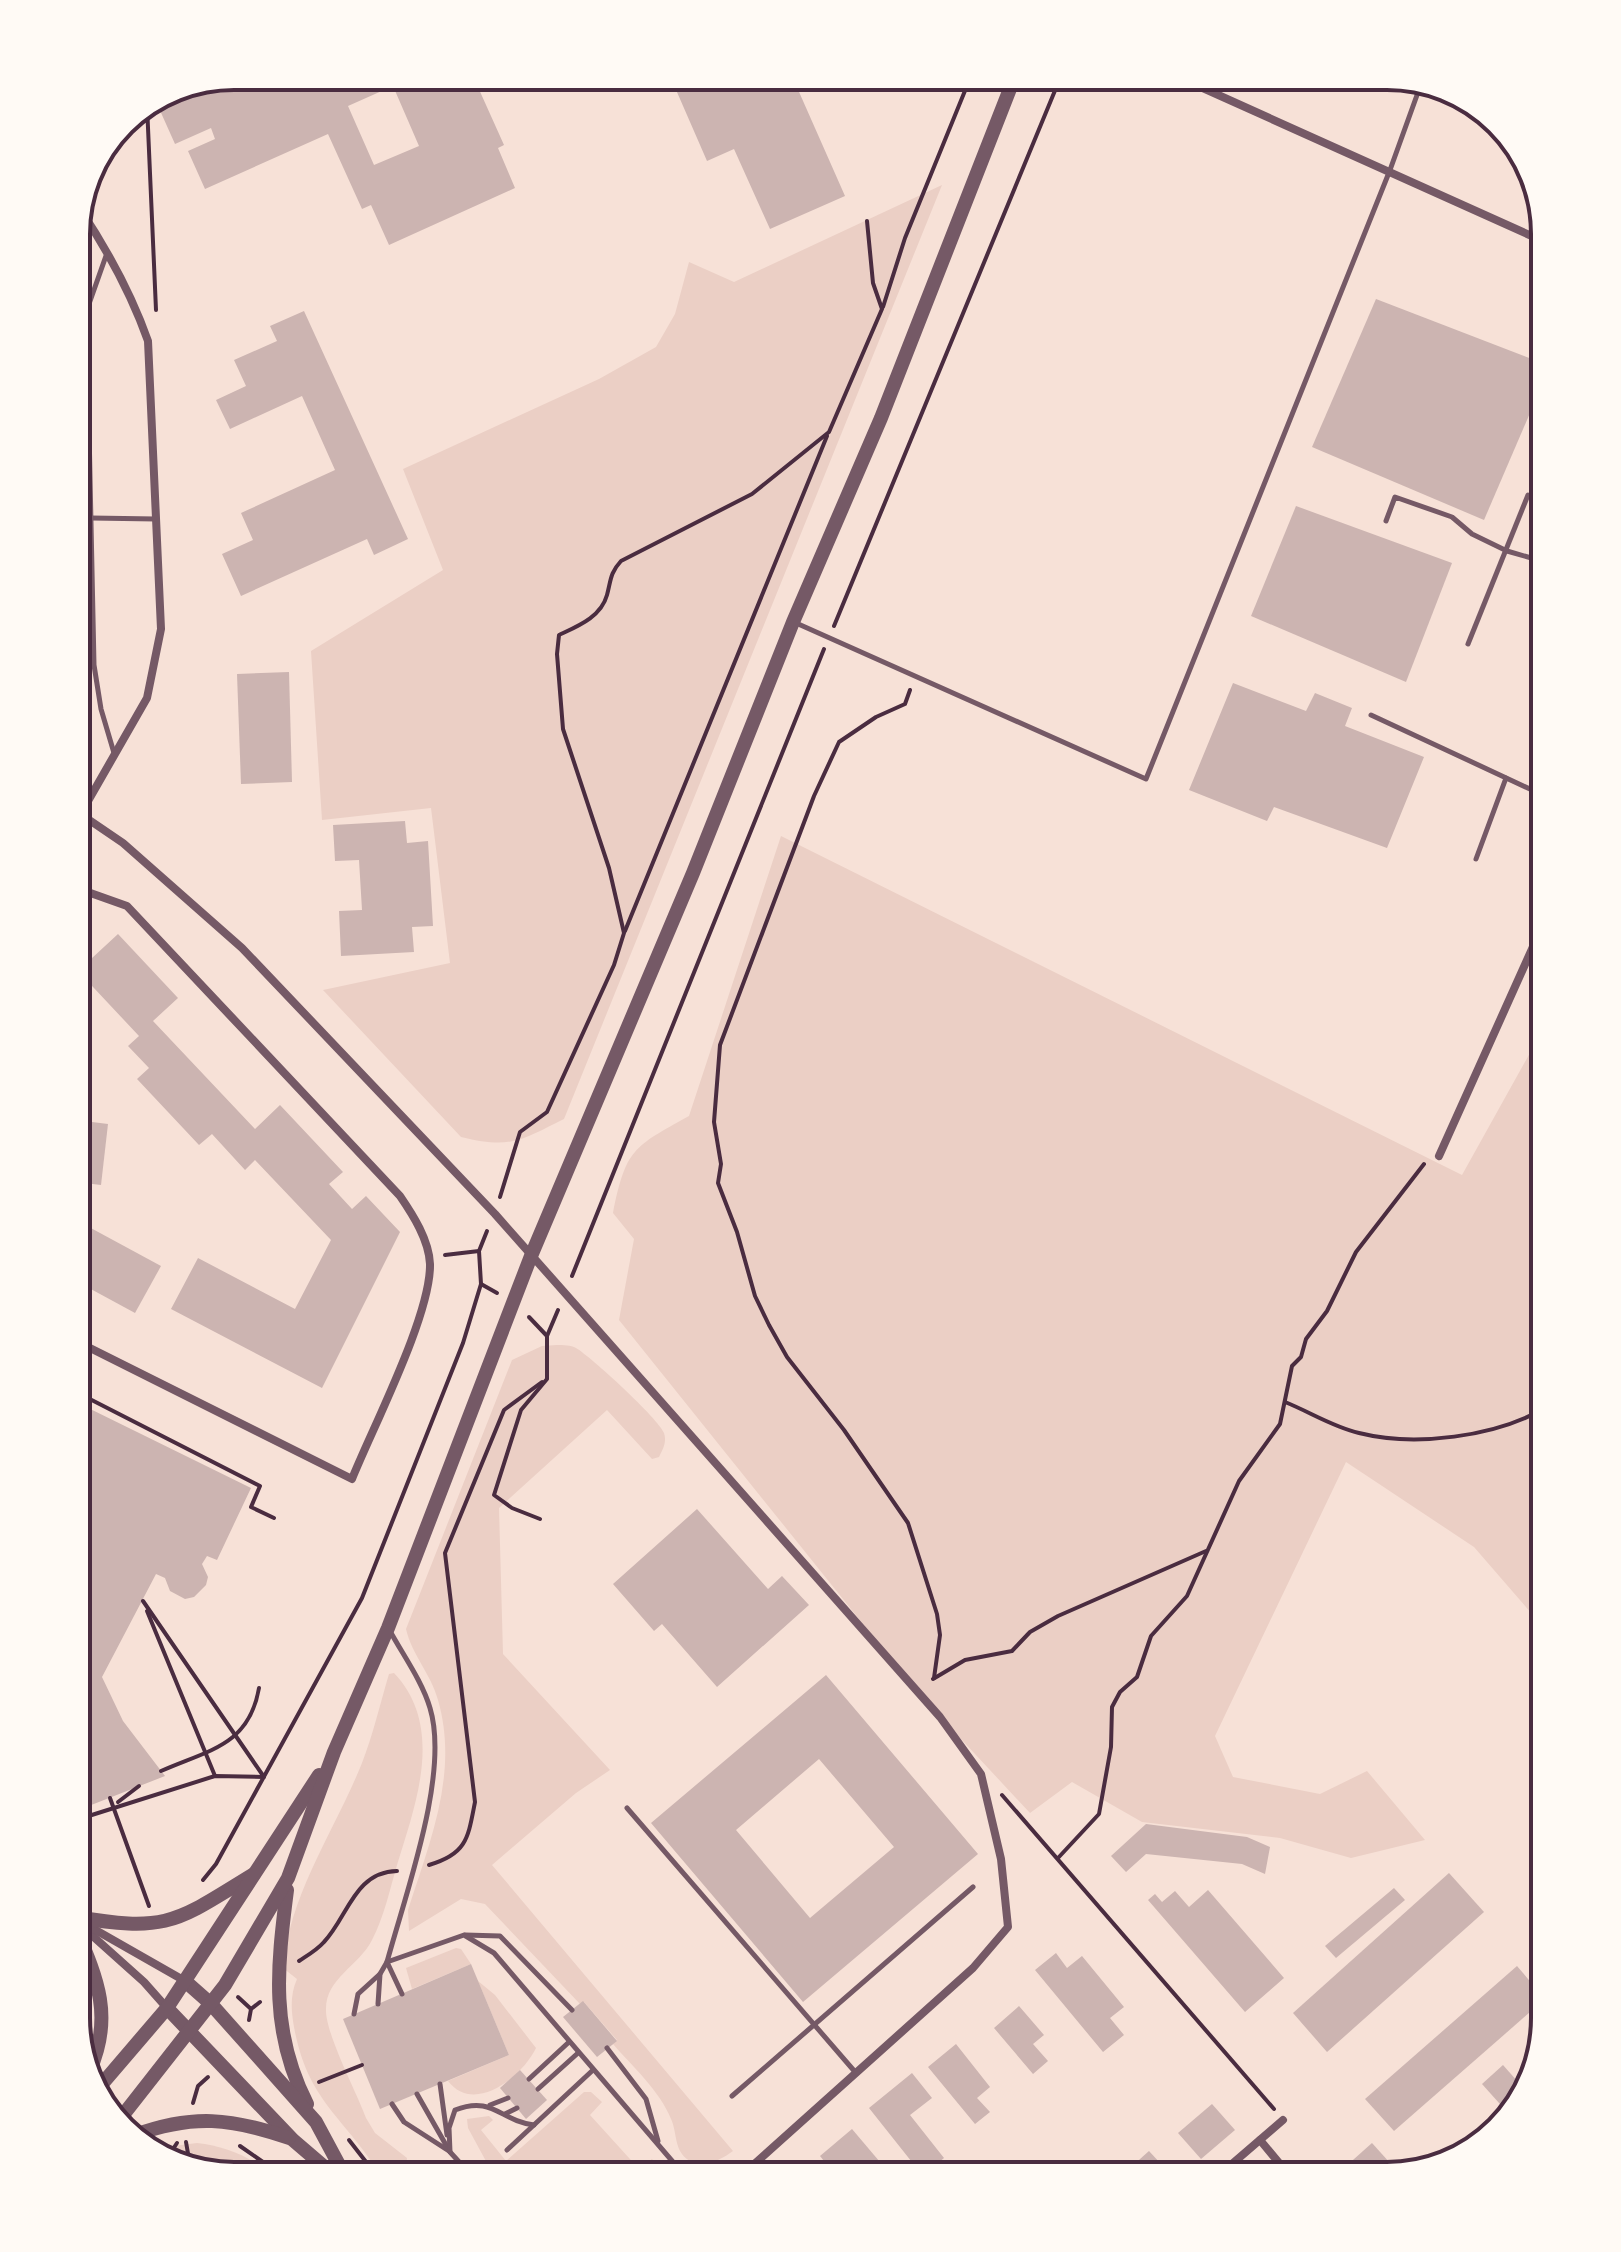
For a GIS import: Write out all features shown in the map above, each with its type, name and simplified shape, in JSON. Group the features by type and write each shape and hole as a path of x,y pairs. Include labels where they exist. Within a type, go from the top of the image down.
{"street":[{"path":"125,2112 211,2004 288,1878 334,1752 388,1628 531,1256 693,873 793,622 887,404 1010,90"},
{"path":"1208,90 1531,235"},
{"path":"90,224 136,307 148,341 161,629 147,698 116,759 90,798"},
{"path":"90,824 156,870 242,948 495,1214 920,1695 981,1774 1001,1859 1008,1927 973,1968 757,2162"},
{"path":"90,891 127,906 400,1196 415,1217 429,1256 425,1302 352,1479 90,1348"},
{"path":"1439,1156 1531,951"},
{"path":"105,2081 167,2008 334,1752"},
{"path":"90,1921 124,1925 160,1924 183,1917 258,1871"},
{"path":"288,1878 276,1989 283,2038 294,2078 337,2162"},
{"path":"90,1927 185,1981 211,2004 316,2122"},
{"path":"90,1932 144,1982 221,2066 319,2162"},
{"path":"90,1961 104,2014 101,2045 96,2057"},
{"path":"146,2131 160,2126 214,2119 293,2140"},
{"path":"1234,2162 1283,2120"},
{"path":"1260,2140 1278,2162"}],"lane":[{"path":"793,622 1146,779 1390,170 1418,94"},
{"path":"90,301 108,252"},
{"path":"90,411 94,665 101,709 116,759"},
{"path":"1468,644 1528,495"},
{"path":"1386,521 1395,497 1452,517 1472,534 1507,551 1531,558"},
{"path":"91,518 157,519"},
{"path":"1371,715 1531,790"},
{"path":"1476,859 1506,778"},
{"path":"354,2014 358,1994 380,1974 387,1962 434,1775 435,1734 429,1707 388,1628"},
{"path":"627,1808 856,2073"},
{"path":"732,2096 973,1887"},
{"path":"387,1962 464,1935 500,1936 572,2010"},
{"path":"464,1935 494,1953 673,2162"},
{"path":"387,1962 402,1994"},
{"path":"378,2004 380,1974"},
{"path":"529,2079 569,2042"},
{"path":"607,2048 646,2099 659,2145"},
{"path":"538,2089 578,2053"},
{"path":"507,2150 593,2070"},
{"path":"440,2084 450,2152"},
{"path":"417,2094 450,2152 459,2162"},
{"path":"450,2152 449,2128 455,2110 471,2104 489,2105 508,2098"},
{"path":"392,2104 404,2122 450,2152"},
{"path":"489,2105 519,2124 534,2125"},
{"path":"505,2114 517,2108"}],"path":[{"path":"198,1886 216,1864 362,1598 463,1343 481,1284 479,1251 495,1214 520,1132 547,1112 624,933 882,309 905,238 965,90"},
{"path":"540,1519 512,1508 494,1495 521,1410 547,1379 544,1355 547,1336 1055,90"},
{"path":"148,119 156,317"},
{"path":"867,221 873,283 882,309"},
{"path":"624,933 609,868 563,729 557,654 559,635 599,612 607,597 610,574 621,561 752,494 829,432"},
{"path":"916,675 905,704 876,717 839,742 814,796 720,1045 714,1122 721,1164 718,1183 737,1232 755,1296 769,1325 787,1357 844,1430 908,1523 937,1614 940,1635 934,1678"},
{"path":"1058,1858 1099,1814 1111,1747 1112,1707 1120,1692 1137,1677 1151,1636 1187,1596 1239,1481 1280,1424 1292,1366 1301,1357 1306,1339 1327,1311 1356,1252 1423,1164 1439,1156"},
{"path":"429,1256 479,1251"},
{"path":"90,1399 260,1486 251,1507 274,1518"},
{"path":"1285,1402 1361,1434 1404,1438 1493,1428 1531,1413"},
{"path":"920,1695 934,1678 965,1660 1012,1651 1030,1632 1058,1616 1206,1551"},
{"path":"215,1776 143,1601 264,1777"},
{"path":"161,1771 237,1738 255,1707 259,1688"},
{"path":"981,1774 1058,1858 1283,2120"},
{"path":"90,1815 215,1776 264,1777"},
{"path":"113,1806 139,1786"},
{"path":"328,2077 362,2065"},
{"path":"187,2153 188,2122 198,2086 221,2066"},
{"path":"231,2143 261,2162"}],"shaded area":[{"path":"942,185 564,1119 514,1141 478,1141 461,1137 323,990 450,963 431,808 322,820 311,651 443,570 403,469 599,379 656,347 675,314 689,262 734,282"},
{"path":"781,836 1462,1175 1531,1051 1531,1613 1474,1547 1346,1462 1215,1736 1233,1777 1320,1794 1367,1771 1425,1840 1351,1858 1280,1838 1142,1822 1072,1782 1030,1813 920,1695 619,1320 634,1239 613,1213 622,1175 628,1162 644,1143 689,1116"},
{"path":"542,1346 569,1346 584,1353 638,1402 664,1433 665,1442 659,1457 652,1459 607,1410 499,1508 503,1654 610,1770 576,1793 492,1865 733,2151 712,2162 692,2162 682,2154 666,2109 653,2089 613,2044 617,2040 584,2002 580,2004 485,1904 461,1899 409,1931 408,1910 433,1832 444,1780 445,1754 444,1727 438,1700 406,1629 512,1360"},
{"path":"394,1673 410,1694 419,1717 422,1766 418,1791 376,1931 366,1949 331,1989 326,2009 336,2047 366,2118 375,2133 407,2158 407,2162 372,2162 318,2092 300,2053 294,2027 292,2003 297,1979 283,1968 294,1914 362,1763 389,1674"},
{"path":"456,1948 461,1949 471,1964 412,1989 406,1968"},
{"path":"478,1981 495,1995 536,2048 509,2080 484,2093 471,2094 459,2091 448,2081 509,2055"},
{"path":"584,2092 591,2092 602,2102 590,2115 633,2162 486,2162 468,2128 467,2119 489,2116 493,2120 481,2130 506,2161"},
{"path":"197,2143 218,2147 254,2162 206,2159 169,2147"}],"building":[{"path":"234,90 384,90 348,106 374,165 419,146 395,90 479,90 504,145 498,148 515,188 389,245 371,205 362,209 328,134 205,189 188,151 215,139 211,128 175,144 160,110 206,93"},
{"path":"676,90 798,90 845,196 770,229 734,149 707,161"},
{"path":"1376,299 1531,359 1531,411 1484,520 1312,447"},
{"path":"304,311 408,539 374,555 367,539 241,596 222,554 253,540 241,513 335,470 302,396 230,429 216,400 246,386 234,360 277,341 270,326"},
{"path":"1296,506 1452,563 1406,682 1251,616"},
{"path":"289,672 292,782 241,784 237,674"},
{"path":"1233,683 1306,711 1315,693 1352,708 1345,726 1424,757 1387,848 1274,807 1267,821 1189,790"},
{"path":"405,821 407,843 428,841 433,926 412,927 414,952 341,956 339,911 362,910 359,860 335,861 333,825"},
{"path":"118,934 178,998 153,1021 255,1129 280,1105 343,1172 329,1184 352,1209 366,1196 400,1232 322,1388 171,1309 198,1258 295,1309 331,1240 255,1160 245,1170 212,1134 199,1145 137,1079 149,1068 128,1046 139,1036 90,984 90,960"},
{"path":"90,1122 108,1124 101,1185 90,1184"},
{"path":"90,1228 161,1266 135,1313 90,1289"},
{"path":"90,1409 251,1488 217,1560 207,1556 202,1564 208,1577 206,1585 194,1597 185,1599 170,1591 165,1578 156,1574 102,1677 123,1721 165,1776 90,1805"},
{"path":"697,1509 768,1589 782,1576 809,1605 717,1687 662,1624 654,1631 613,1584"},
{"path":"826,1675 978,1854 803,2002 651,1823","holes":["819,1759 894,1847 810,1918 736,1830"]},
{"path":"1146,1824 1247,1837 1270,1847 1265,1874 1242,1864 1146,1854 1126,1872 1111,1856"},
{"path":"1449,1873 1484,1912 1327,2052 1293,2013"},
{"path":"1394,1888 1405,1900 1336,1958 1325,1946"},
{"path":"1208,1890 1284,1978 1245,2012 1148,1900 1155,1894 1162,1902 1175,1891 1189,1907"},
{"path":"1056,1953 1067,1968 1082,1956 1124,2007 1110,2018 1124,2035 1103,2052 1035,1970"},
{"path":"471,1964 509,2055 380,2109 343,2019"},
{"path":"1517,1966 1531,1982 1531,2011 1394,2131 1365,2099"},
{"path":"583,2001 617,2041 597,2057 563,2017"},
{"path":"1019,2006 1044,2035 1033,2044 1048,2061 1033,2074 994,2028"},
{"path":"956,2044 990,2087 977,2098 990,2112 975,2124 928,2067"},
{"path":"1503,2065 1517,2080 1501,2106 1482,2084"},
{"path":"520,2070 547,2100 526,2119 500,2088"},
{"path":"912,2073 932,2098 910,2115 944,2158 939,2162 912,2162 869,2108"},
{"path":"1212,2104 1235,2130 1201,2159 1178,2133"},
{"path":"852,2129 880,2162 825,2162 820,2156"},
{"path":"1372,2143 1389,2162 1387,2162 1351,2162"},
{"path":"1149,2151 1159,2162 1137,2162"}]}
